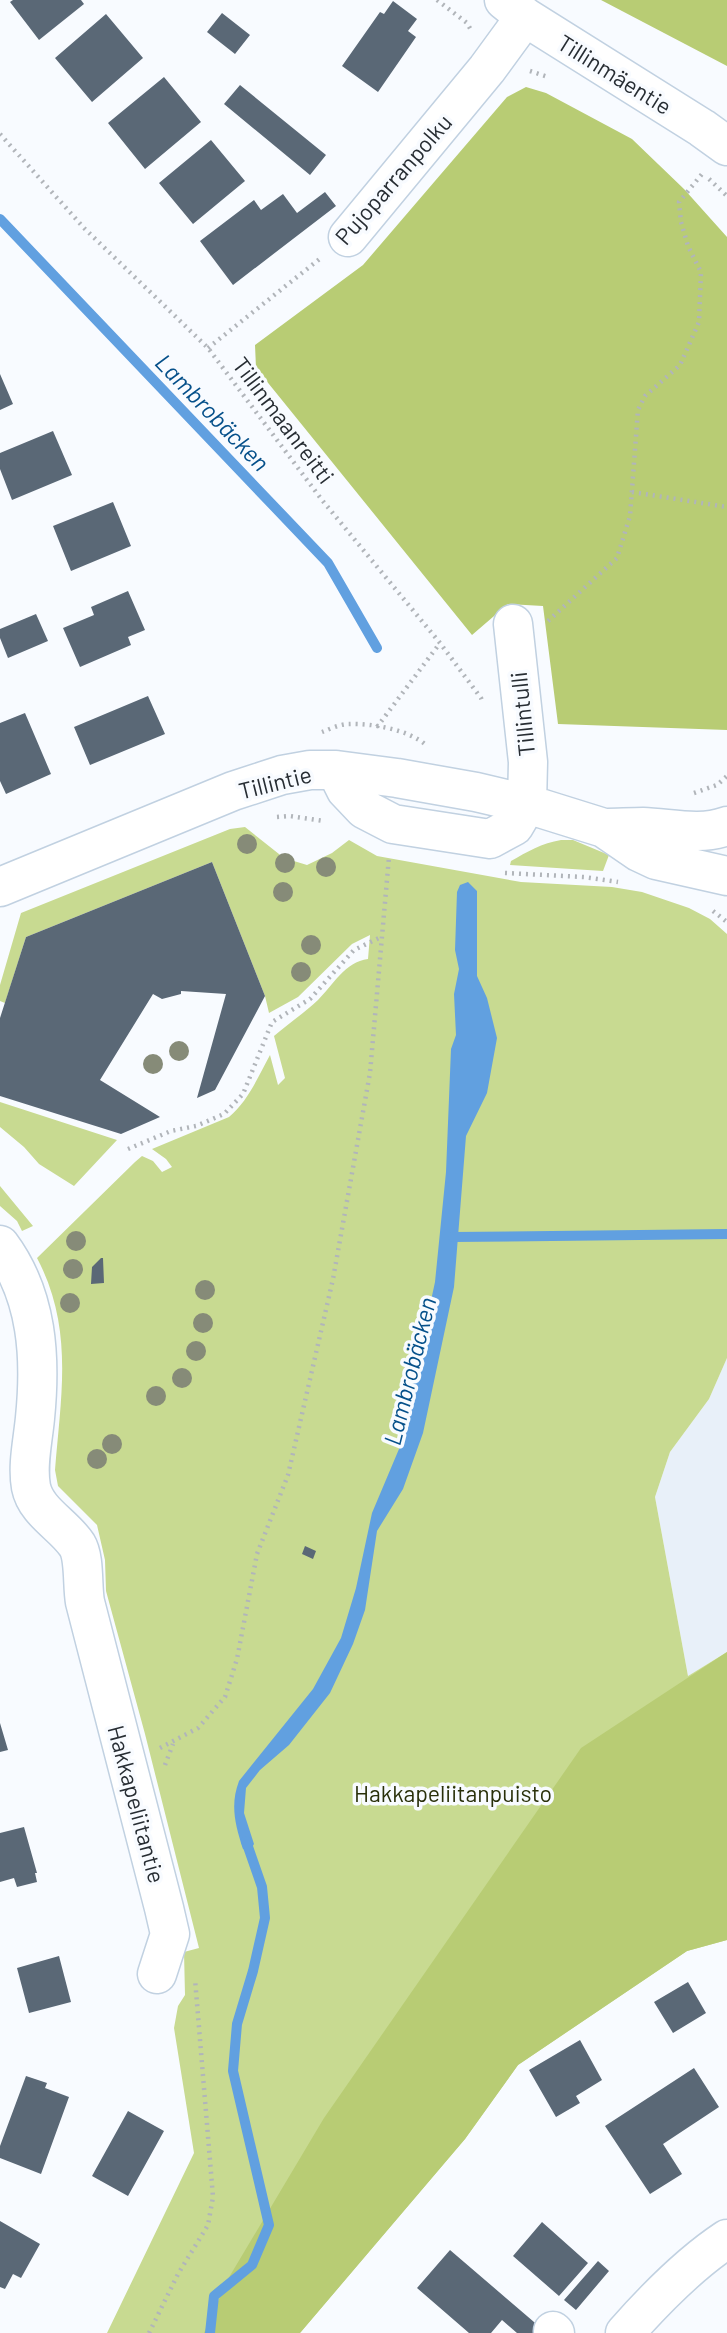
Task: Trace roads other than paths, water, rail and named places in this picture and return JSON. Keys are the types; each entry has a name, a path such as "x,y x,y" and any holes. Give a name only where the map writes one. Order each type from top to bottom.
{"street":[{"name":"Pujoparranpolku","path":"348,237 496,58 514,9"},
{"name":"Tillinmäentie","path":"514,9 702,128 714,160"},
{"name":"Tillintulli","path":"514,636 527,762 527,804"},
{"name":"Tillintie","path":"0,887 233,792 282,775 310,770 336,770 440,786 527,804 604,828 656,860 727,876"},
{"name":"Tillintie","path":"604,828 645,827 679,831 719,829 727,826"},
{"name":"Hakkapeliitantie","path":"0,1245 13,1264 27,1295 38,1347 38,1393 30,1473 32,1490 39,1504 78,1546 82,1560 85,1602 170,1934 157,1974"},
{"path":"625,2333 669,2287 727,2239"}],"water":[{"path":"468,882 477,891 477,976 487,998 497,1038 487,1093 466,1136 454,1287 423,1433 403,1489 377,1531 365,1610 353,1644 330,1693 289,1745 260,1770 246,1788 244,1813 254,1844 250,1851 243,1849 236,1823 234,1806 239,1781 313,1689 341,1638 356,1588 372,1513 399,1449 435,1282 446,1172 451,1049 456,1035 454,994 459,969 455,950 457,892 460,885"}],"waterway":[{"name":"Lambrobäcken","path":"0,219 328,563 377,648"},
{"path":"453,1237 727,1234"},
{"name":"Lambrobäcken","path":"210,2333 214,2296 252,2265 269,2225 233,2071 237,2024 265,1918 262,1887 246,1841"}],"park label":[{"name":"Hakkapeliitanpuisto","path":"453,1793"}]}
